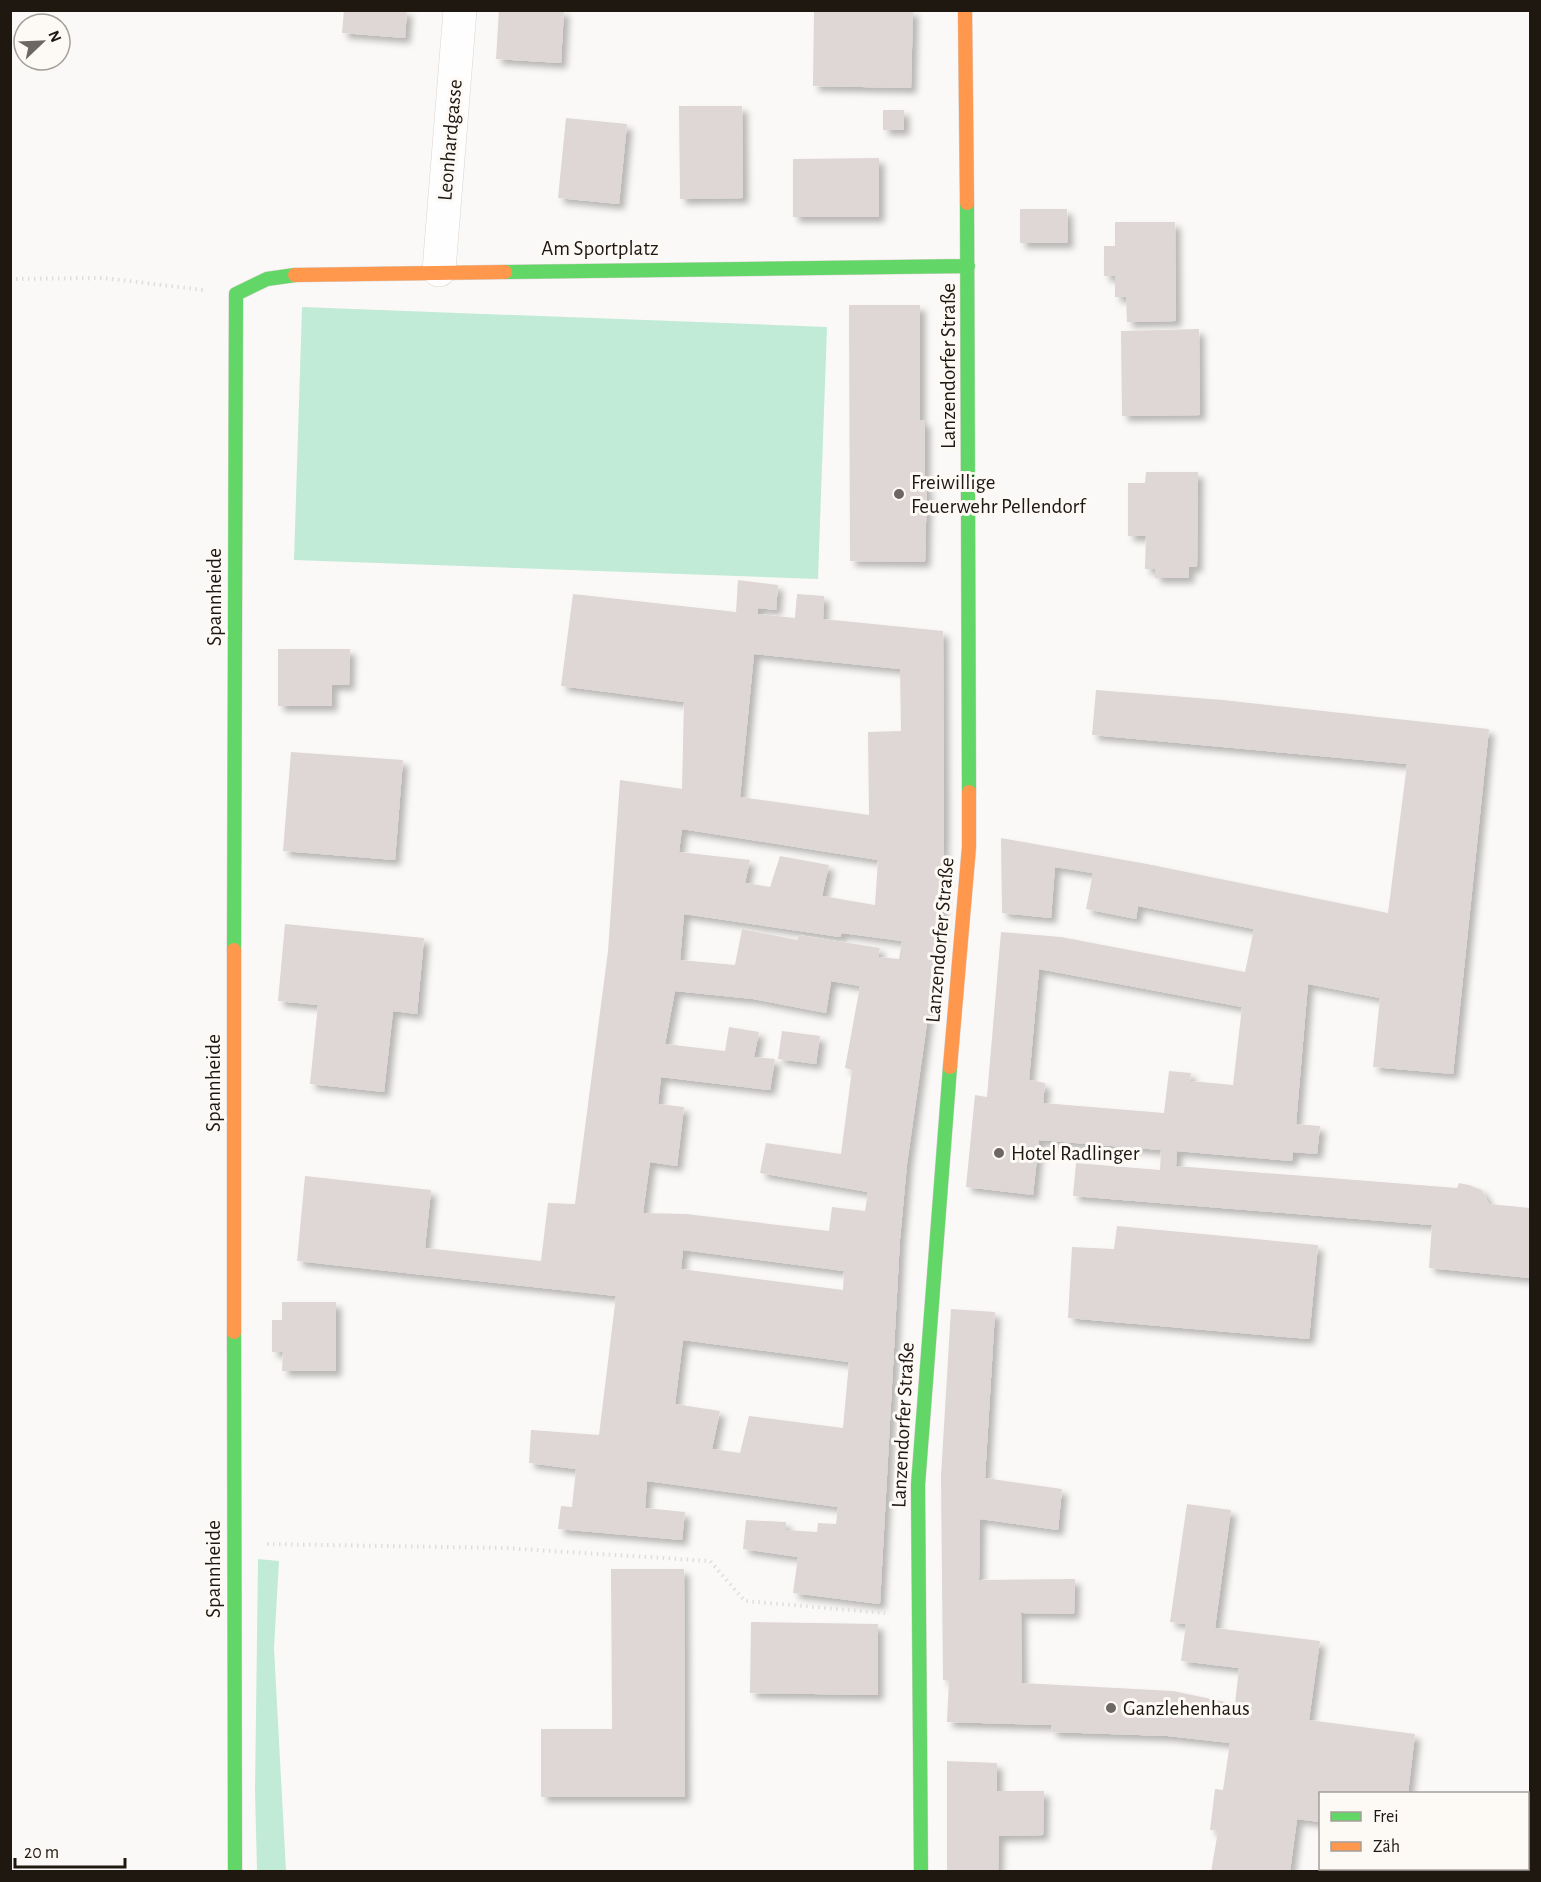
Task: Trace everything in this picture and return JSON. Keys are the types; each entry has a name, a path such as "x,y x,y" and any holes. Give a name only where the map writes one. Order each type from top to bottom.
{"street":[{"name":"Leonhardgasse","path":"440,270 460,10"},
{"name":"Lanzendorfer Straße","path":"921,1872 918,1485 940,1180 969,847 968,267 964,10"},
{"name":"Am Sportplatz","path":"236,294 267,279 303,274 440,270 968,267"},
{"name":"Spannheide","path":"236,294 233,1543 236,1872"}],"path":[{"path":"10,279 104,278 236,294"},
{"path":"233,1543 505,1548 710,1561 745,1601 919,1614"}],"green space":[{"path":"302,307 827,327 818,579 294,560"},
{"path":"258,1559 279,1561 274,1648 286,1871 257,1871 255,1791"}],"building":[{"path":"344,10 407,10 405,38 342,33"},
{"path":"499,10 564,10 561,63 496,59"},
{"path":"814,10 913,10 911,88 813,86"},
{"path":"679,106 742,106 743,198 680,199"},
{"path":"883,110 904,110 904,130 883,130"},
{"path":"566,118 627,124 619,204 558,198"},
{"path":"879,158 879,217 793,217 793,159"},
{"path":"1020,209 1067,209 1068,243 1020,243"},
{"path":"1115,222 1175,222 1176,321 1127,322 1126,297 1115,297 1115,276 1104,276 1104,246 1115,246"},
{"path":"849,305 920,305 920,420 925,421 925,486 927,486 925,562 850,561"},
{"path":"1199,329 1200,415 1122,416 1121,331"},
{"path":"1146,472 1198,472 1197,567 1189,567 1189,578 1155,578 1155,569 1145,569 1146,536 1128,536 1128,483 1145,483"},
{"path":"738,580 778,585 776,610 758,608 758,614 795,618 797,594 824,596 823,619 943,631 942,918 907,1164 900,1239 880,1604 793,1593 798,1557 743,1549 746,1520 786,1522 786,1530 817,1532 818,1523 836,1524 838,1507 647,1481 645,1508 685,1512 682,1540 558,1529 561,1506 572,1507 576,1469 529,1463 531,1430 599,1435 616,1296 297,1261 305,1176 431,1190 425,1248 541,1261 548,1203 575,1204 608,951 620,780 682,789 684,702 561,686 573,594 736,612","holes":["754,654 900,669 901,731 868,732 869,815 740,797","682,829 878,860 875,905 822,896 829,865 780,856 770,887 745,883 750,860 679,852","684,914 840,937 842,933 902,941 899,959 878,957 880,948 799,935 797,940 742,929 735,965 680,960","831,981 860,986 845,1068 852,1070 841,1154 766,1143 760,1173 868,1192 865,1211 832,1207 829,1231 686,1214 643,1213 650,1162 677,1166 684,1107 658,1104 661,1077 770,1090 775,1059 754,1057 759,1032 729,1027 725,1051 665,1044 675,991 753,999 826,1013","683,1250 844,1271 843,1290 681,1269","683,1340 849,1362 843,1428 749,1416 740,1453 712,1449 720,1411 675,1404"]},
{"path":"278,649 350,649 349,685 332,685 332,706 278,706"},
{"path":"1096,690 1223,700 1489,729 1453,1074 1373,1067 1380,998 1308,984 1296,1124 1320,1126 1317,1154 1293,1152 1292,1161 1177,1151 1176,1166 1457,1188 1459,1183 1469,1185 1482,1190 1489,1204 1530,1208 1530,1278 1429,1268 1432,1225 1073,1196 1076,1163 1160,1170 1161,1150 1039,1140 1033,1195 966,1187 975,1095 987,1097 1001,932 1061,937 1245,972 1254,929 1138,906 1136,919 1086,909 1093,873 1055,867 1051,918 1002,913 1001,838 1147,864 1388,913 1407,764 1092,735","holes":["1039,969 1242,1007 1233,1085 1190,1081 1191,1073 1169,1071 1164,1113 1043,1103 1045,1083 1029,1080"]},
{"path":"291,752 403,760 395,860 283,851"},
{"path":"285,924 424,938 417,1014 393,1011 384,1092 310,1084 318,1005 278,1001"},
{"path":"782,1031 820,1036 816,1064 778,1059"},
{"path":"1117,1226 1318,1245 1309,1339 1068,1318 1072,1247 1114,1249"},
{"path":"282,1302 336,1302 336,1371 282,1371 283,1352 272,1352 272,1320 282,1320"},
{"path":"951,1309 995,1312 985,1478 1062,1489 1058,1530 980,1519 979,1580 1075,1579 1074,1614 1021,1613 1022,1683 1173,1691 1235,1704 1239,1668 1181,1661 1186,1624 1170,1622 1187,1504 1231,1510 1215,1628 1320,1641 1309,1720 1415,1734 1408,1792 1319,1792 1319,1822 1297,1819 1290,1872 1211,1872 1218,1831 1210,1830 1215,1789 1223,1790 1230,1743 1168,1736 1052,1732 1051,1725 947,1722 949,1681 943,1680 941,1476"},
{"path":"611,1569 684,1569 685,1797 541,1797 541,1729 612,1729"},
{"path":"751,1622 878,1624 878,1695 750,1693"},
{"path":"947,1761 997,1763 997,1791 1044,1791 1043,1835 999,1836 998,1872 947,1872"}],"traffic: fast":[{"path":"967,203 969,792"},
{"path":"505,272 968,266"},
{"path":"234,950 236,294 267,279 295,275"},
{"path":"921,1872 918,1485 950,1067"},
{"path":"234,1332 235,1872"}],"traffic: slow":[{"path":"965,10 967,203"},
{"path":"295,275 505,272"},
{"path":"950,1067 969,847 969,792"},
{"path":"234,950 234,1332"}],"place":[{"name":"Freiwillige Feuerwehr Pellendorf","path":"899,494"},
{"name":"Hotel Radlinger","path":"999,1153"},
{"name":"Ganzlehenhaus","path":"1111,1708"}]}
